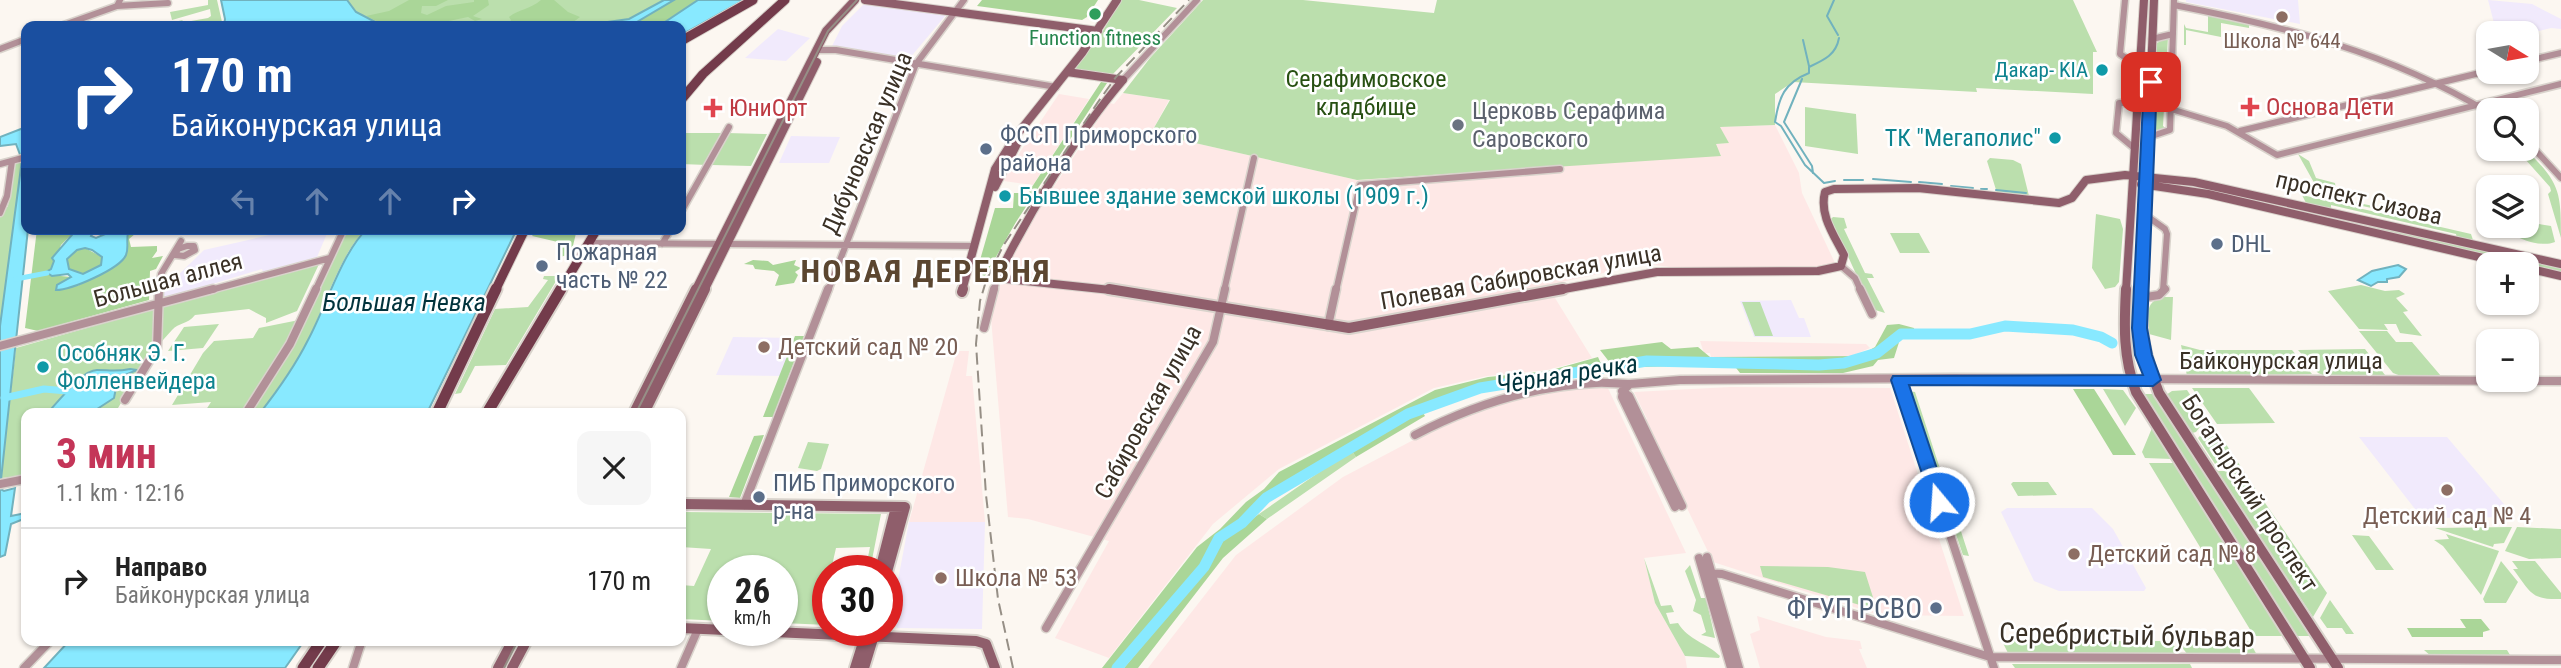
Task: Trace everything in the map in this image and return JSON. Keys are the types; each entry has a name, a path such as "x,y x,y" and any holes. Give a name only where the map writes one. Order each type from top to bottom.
{"main road":[{"path":"686,38 752,0"},
{"path":"686,94 703,74 785,0"},
{"path":"439,408 522,235"},
{"path":"490,408 594,235"},
{"path":"303,668 318,646"},
{"path":"318,668 333,646"}],"street":[{"path":"74,21 119,3 167,6 175,0"},
{"path":"637,408 723,244 831,24 855,0"},
{"path":"820,50 839,22 863,0 1098,31"},
{"name":"Дибуновская улица","path":"744,505 916,64 964,0"},
{"path":"961,292 989,195 1015,148 1117,0"},
{"path":"984,328 997,278 1020,231 1105,101 1197,0"},
{"path":"2125,0 2120,54 2139,67"},
{"name":"Богатырский проспект","path":"2144,0 2123,338 2130,380 2307,664"},
{"name":"Богатырский проспект","path":"2154,0 2147,181 2139,298 2141,341 2153,380 2335,664"},
{"path":"2149,137 2169,132 2174,2 2328,38 2388,60 2476,104"},
{"path":"2152,39 2173,34"},
{"path":"0,49 21,41"},
{"path":"820,50 1056,87"},
{"path":"2539,58 2561,53"},
{"path":"1067,72 1123,80"},
{"path":"2239,131 2476,74"},
{"path":"2506,98 2561,84"},
{"path":"2134,148 2116,133 2119,103 2137,103"},
{"path":"2171,108 2239,131 2277,155 2476,105"},
{"path":"686,203 729,127"},
{"path":"2539,154 2561,177"},
{"path":"0,164 21,158"},
{"name":"Сабировская улица","path":"1046,628 1213,342 1254,158"},
{"path":"0,213 7,196 12,161"},
{"path":"1328,326 1360,185 1560,169"},
{"path":"1872,314 1855,278 1841,266 1844,255 1822,206 1823,196 1829,190 1855,187 1918,188 2059,203 2098,183 2147,181"},
{"name":"проспект Сизова","path":"2147,181 2217,187 2561,264"},
{"name":"проспект Сизова","path":"2147,181 2476,256"},
{"path":"2139,298 2159,295 2165,289 2167,234 2165,229 2144,214"},
{"path":"249,408 290,344 341,235"},
{"path":"662,244 667,235"},
{"path":"125,400 158,348 161,274 181,241"},
{"path":"589,243 974,246"},
{"path":"646,408 723,244"},
{"name":"Большая аллея","path":"0,346 331,257"},
{"name":"Полевая Сабировская улица","path":"997,278 1089,286 1328,326 1356,328 1657,272 1818,271 1841,266"},
{"path":"2539,271 2561,276"},
{"name":"Байконурская улица","path":"1415,435 1460,412 1507,397 1607,382 1624,387 1680,380 2561,381"},
{"path":"1899,380 1994,668"},
{"path":"1624,387 1622,397 1678,506"},
{"path":"0,484 21,480"},
{"path":"686,504 901,507"},
{"path":"885,555 901,507"},
{"path":"891,555 901,507"},
{"path":"1703,557 1739,668"},
{"path":"1708,573 1731,668"},
{"name":"Серебристый бульвар","path":"1708,573 1990,657 2307,664 2561,660"},
{"path":"686,628 812,632"},
{"path":"681,668 698,629"},
{"path":"903,635 986,644 995,668"},
{"path":"24,668 45,646"},
{"path":"353,668 360,646"},
{"path":"498,668 510,646"},
{"path":"513,668 524,646"},
{"path":"855,668 864,646"},
{"path":"864,668 868,646"}],"shaded area":[{"name":"Школа № 644","path":"2298,0 2300,24 2186,2"},
{"path":"2488,0 2532,4 2561,19 2561,29 2539,31 2539,21 2493,21"},
{"path":"864,4 946,15 909,59 832,46 842,26"},
{"path":"778,29 810,38 786,61 745,58"},
{"path":"1123,93 1169,100 1151,133 1357,180 1721,155 1715,144 1729,143 1719,127 1775,125 1799,173 1802,193 1835,263 1817,268 1671,267 1646,264 1547,285 1592,358 1547,370 1487,376 1434,388 1279,469 1213,524 1109,658 1055,638 1109,541 1028,519 1008,517 991,318 998,285 1026,229 1109,103 1114,104"},
{"path":"1059,94 1089,99 1033,185 1004,181 1012,164"},
{"path":"791,136 840,137 829,163 779,163"},
{"path":"270,235 326,235 317,257 263,272 262,269 163,299 164,290 169,289 169,284 204,250"},
{"path":"1791,300 1799,318 1804,318 1811,337 1754,337 1740,301"},
{"name":"Детский сад № 20","path":"733,337 804,338 789,376 716,375"},
{"path":"1700,341 1866,344 1870,348 1851,356 1711,357 1710,353 1704,353"},
{"path":"957,351 969,351 966,376 972,376 985,522 909,522"},
{"path":"1606,384 1686,553 1644,558 1655,603 1685,656 1687,668 1148,668 1236,555 1343,477 1459,416 1521,396"},
{"path":"1730,387 1890,388 1964,616 1879,615 1713,562 1644,419 1647,419 1634,392"},
{"name":"Детский сад № 4","path":"2359,437 2447,437 2515,517 2422,518"},
{"name":"Детский сад № 8","path":"2007,508 2092,508 2113,529 2146,588 2144,591 2059,591 2034,581 2001,512"},
{"name":"Школа № 53","path":"909,522 985,522 982,629 903,628 903,555"},
{"path":"1757,616 1826,637 1860,641 1862,649 1859,649 1867,668 1760,668 1750,634 1760,630"}],"green space":[{"path":"208,0 217,0 222,21 191,21 208,18 211,16 210,9 172,20 170,12 208,5"},
{"path":"347,0 698,0 666,21 373,21 356,12"},
{"path":"409,0 448,0 436,6 422,6 421,13 427,15 446,6 474,0 488,0 489,5 473,16 482,19 475,21 468,17 449,21 377,21 366,16 389,11"},
{"path":"541,0 554,0 568,12 580,17 575,21 510,21 509,17"},
{"path":"674,0 697,0 666,21 638,21"},
{"path":"982,0 1098,0 1082,20 977,6"},
{"path":"1121,0 1139,0 1177,8 1112,75 1074,70 1101,34"},
{"name":"Серафимовское кладбище","path":"1203,0 1303,0 1434,13 1437,0 2073,0 2097,52 2093,52 2093,94 1976,88 1977,92 1793,82 1775,94 1775,125 1720,127 1729,143 1716,144 1721,156 1357,180 1151,133 1170,100 1123,93 1150,58"},
{"path":"2208,16 2249,23 2249,28 2221,23 2221,37 2186,30 2184,45 2184,24 2186,28 2208,32"},
{"path":"2168,37 2163,126 2167,129 2155,132 2157,43"},
{"path":"1101,82 1107,83 1016,222 985,276 976,274 995,208 1013,208 1014,193 1028,193"},
{"path":"1805,107 1856,114 1858,154 1805,146"},
{"path":"686,133 723,133 707,165 686,164"},
{"path":"727,133 767,134 751,166 712,165"},
{"path":"2298,154 2309,161 2316,178 2335,183 2337,199 2400,211 2403,215 2322,197"},
{"path":"1990,158 2013,160 2021,164 2029,196 1997,193 1987,161"},
{"path":"21,160 0,326 0,216 8,206 14,163"},
{"path":"2527,161 2536,161 2552,180 2559,198 2561,238 2548,194 2550,187"},
{"path":"2167,181 2216,190 2498,252 2476,254 2167,184"},
{"path":"2302,195 2471,234 2473,240 2457,239 2456,234 2331,205 2331,210 2306,203"},
{"path":"2096,214 2120,219 2123,229 2119,282 2115,287 2105,289 2092,268"},
{"path":"1844,218 1847,228 1844,229 1865,273 1872,274 1874,278 1867,278 1885,313 1872,309 1831,219"},
{"path":"2539,224 2551,226 2555,242 2533,243 2520,238 2539,238"},
{"path":"1890,233 1919,233 1930,253 1900,253"},
{"path":"36,235 71,235 61,245 51,275 71,277 57,285 77,286 107,271 126,256 128,235 134,235 129,239 131,247 157,246 152,258 163,256 156,269 150,271 149,300 38,331 25,328"},
{"path":"345,235 361,235 341,266 308,340 291,368 263,408 253,408 294,344"},
{"path":"576,235 571,254 560,257 557,255 562,243 532,236"},
{"path":"85,248 102,257 101,265 83,274 69,269 67,259 77,250"},
{"path":"753,260 768,261 773,265 796,260 794,265 801,268 795,272 798,275 794,283 775,286 779,275 774,271 755,269 753,265 744,264"},
{"path":"320,262 297,311 266,323 266,318 249,309 195,315 175,327 149,359 118,408 21,408 21,476 1,478 16,348"},
{"path":"2539,262 2561,267 2561,273 2539,268"},
{"path":"544,276 559,276 506,365 475,366 461,393 455,394 495,309 528,307 548,280 543,279"},
{"path":"2361,285 2385,291 2399,290 2405,294 2396,298 2408,311 2403,312 2422,336 2400,333 2396,324 2384,324 2388,330 2359,329 2328,291"},
{"path":"2163,297 2173,297 2171,340 2149,334 2150,306 2152,302"},
{"path":"1742,302 1760,302 1773,336 1755,336"},
{"path":"299,320 265,381 246,408 207,408 211,402 172,405 203,353 214,341 253,338 259,328"},
{"path":"219,324 203,348 168,351 184,327"},
{"path":"1899,324 1914,328 1915,335 1901,336 1894,358 1878,360 1873,366 1843,373 1740,373 1733,364 1614,368 1600,350 1662,342 1671,349 1698,347 1710,357 1859,356 1875,347 1887,325"},
{"path":"2359,331 2387,331 2396,342 2412,342 2441,376 2401,376 2393,373"},
{"path":"795,336 804,336 773,417 763,417"},
{"path":"2181,345 2200,350 2292,350 2312,374 2187,376"},
{"path":"2365,349 2385,375 2323,375 2318,373 2298,350"},
{"path":"1598,357 1602,366 1480,386 1409,412 1351,443 1265,496 1241,522 1217,537 1201,566 1115,668 1102,668 1197,547 1264,489 1279,472 1435,390 1488,377 1548,371"},
{"path":"2192,388 2249,388 2275,423 2217,424"},
{"path":"2073,389 2094,389 2136,455 2113,455"},
{"path":"2103,389 2123,390 2136,408 2125,426"},
{"path":"2187,390 2206,419 2196,432 2192,433 2166,395 2172,391"},
{"path":"1908,391 1915,392 1944,481 1938,481"},
{"path":"2143,394 2156,394 2312,636 2296,636"},
{"path":"1422,411 1425,416 1356,457 1351,450"},
{"path":"2212,423 2241,467 2217,467 2198,438"},
{"path":"2152,428 2172,459 2145,458 2142,452"},
{"path":"764,435 740,498 729,497 754,436"},
{"path":"808,442 829,444 821,469 817,471 798,468"},
{"path":"1351,450 1356,457 1267,519 1259,514"},
{"path":"2149,463 2175,463 2283,636 2254,636"},
{"path":"2216,471 2243,471 2327,593 2313,617"},
{"path":"2048,482 2057,495 2018,496 2011,484"},
{"path":"1939,485 1946,485 1969,556 1963,555"},
{"path":"686,512 881,514 873,555 868,555 870,547 836,548 834,555 812,555 812,624 798,624 798,555 708,555 711,549 686,547"},
{"path":"1259,514 1267,519 1223,558 1138,668 1124,668 1209,566 1223,541"},
{"path":"2512,527 2504,543 2494,544 2493,547 2435,528"},
{"path":"2517,527 2561,529 2561,558 2529,559 2505,551"},
{"path":"2446,534 2499,551 2481,595 2443,546 2434,540 2449,539"},
{"path":"2352,535 2369,536 2394,570 2376,570"},
{"path":"707,558 707,620 686,619 686,585 694,586"},
{"path":"1644,558 1661,606 1671,605 1674,612 1666,613 1670,624 1678,623 1687,633 1720,656 1719,658 1685,656 1655,603"},
{"path":"2501,561 2518,582 2506,603 2485,603 2483,599"},
{"path":"2512,561 2535,561 2561,593 2561,599 2543,598 2532,593 2513,569 2518,569"},
{"path":"1690,565 1701,598 1706,598 1715,638 1701,635 1706,632 1701,615 1693,611 1696,600 1685,571"},
{"path":"1760,566 1828,567 1865,572 1877,610 1763,577"},
{"path":"2330,600 2354,634 2346,634 2342,628 2327,628 2320,618"},
{"path":"2460,619 2481,619 2490,630 2483,632 2483,637 2412,637 2407,628 2466,628"},
{"path":"2002,641 2171,641 2180,655 2008,653"},
{"path":"2177,641 2249,641 2257,655 2188,655"},
{"path":"2424,650 2507,650 2510,655 2432,657"},
{"path":"2012,664 2190,664 2192,668 2015,668"}],"water":[{"path":"221,0 347,0 356,12 373,21 225,21"},
{"path":"664,0 674,0 638,21 615,21 629,19"},
{"path":"698,0 744,0 686,32 686,21 666,21"},
{"path":"21,129 21,157 16,144 0,146 0,137"},
{"path":"21,168 21,235 27,235 0,489 0,326"},
{"path":"72,235 92,235 96,238 103,235 128,235 127,252 122,261 94,278 72,286 56,290 57,285 71,277 68,274 52,276 46,272 51,269 54,261 52,258","holes":["85,248 102,257 101,265 83,274 69,269 67,259 77,250"]},
{"name":"Большая Невка","path":"362,235 514,235 429,408 264,408 298,359 342,266"},
{"path":"2398,265 2406,269 2399,277 2387,279 2387,282 2378,282 2371,286 2358,280 2372,271"},
{"path":"137,370 118,378 114,398 99,408 52,408 78,380 91,371"},
{"path":"15,488 11,516 21,514 21,520 11,524 5,555 0,557 0,489 4,491"},
{"path":"64,646 300,646 285,668 44,668"}],"waterway":[{"path":"1834,0 1827,16 1838,35"},
{"path":"1813,173 1805,165 1781,126 1775,122 1778,105 1788,86 1809,73 1809,67 1832,53 1839,38"},
{"path":"1803,40 1809,66"},
{"path":"1802,79 1784,122 1812,166 1813,173"},
{"path":"1813,173 1824,183 1835,181"},
{"path":"1873,179 1911,182"},
{"path":"1844,180 1863,180"},
{"path":"1919,182 1942,184"},
{"path":"1951,186 1973,188"},
{"path":"1981,189 1987,189"},
{"path":"1996,190 2026,193"},
{"path":"16,279 47,273"},
{"name":"Чёрная речка","path":"1117,668 1204,567 1219,538 1242,523 1266,498 1408,414 1480,388 1647,361 1819,365 1844,363 1877,353 1901,334 1970,334 2005,326 2073,330 2101,337 2112,343"},
{"path":"4,398 44,389 67,391"}],"tram line":[{"path":"639,408 828,31 857,0"},
{"path":"504,668 515,646"}],"railway":[{"path":"1013,668 998,599 986,495 976,344 980,301 986,281 1003,246 1098,102 1116,77 1189,0"}],"place":[{"name":"Function fitness","path":"1095,14"},
{"name":"Школа № 644","path":"2282,17"},
{"name":"Дакар- KIA","path":"2102,70"},
{"name":"Основа Дети","path":"2250,107"},
{"name":"ЮниОрт","path":"713,108"},
{"name":"Церковь Серафима Саровского","path":"1458,125"},
{"name":"ТК \"Мегаполис\"","path":"2055,138"},
{"name":"ФССП Приморского района","path":"986,149"},
{"name":"Бывшее здание земской школы (1909 г.)","path":"1005,196"},
{"name":"DHL","path":"2217,244"},
{"name":"Пожарная часть № 22","path":"542,266"},
{"name":"Детский сад № 20","path":"764,347"},
{"name":"Особняк Э. Г. Фолленвейдера","path":"43,367"},
{"name":"Детский сад № 4","path":"2447,490"},
{"name":"ПИБ Приморского р-на","path":"759,497"},
{"name":"Детский сад № 8","path":"2074,554"},
{"name":"Школа № 53","path":"941,578"},
{"name":"ФГУП РСВО","path":"1936,608"}],"district":[{"name":"НОВАЯ ДЕРЕВНЯ","path":"926,271"}],"route":[{"path":"1939,502 1899,380 2153,380 2141,341 2139,298 2151,82"}]}
